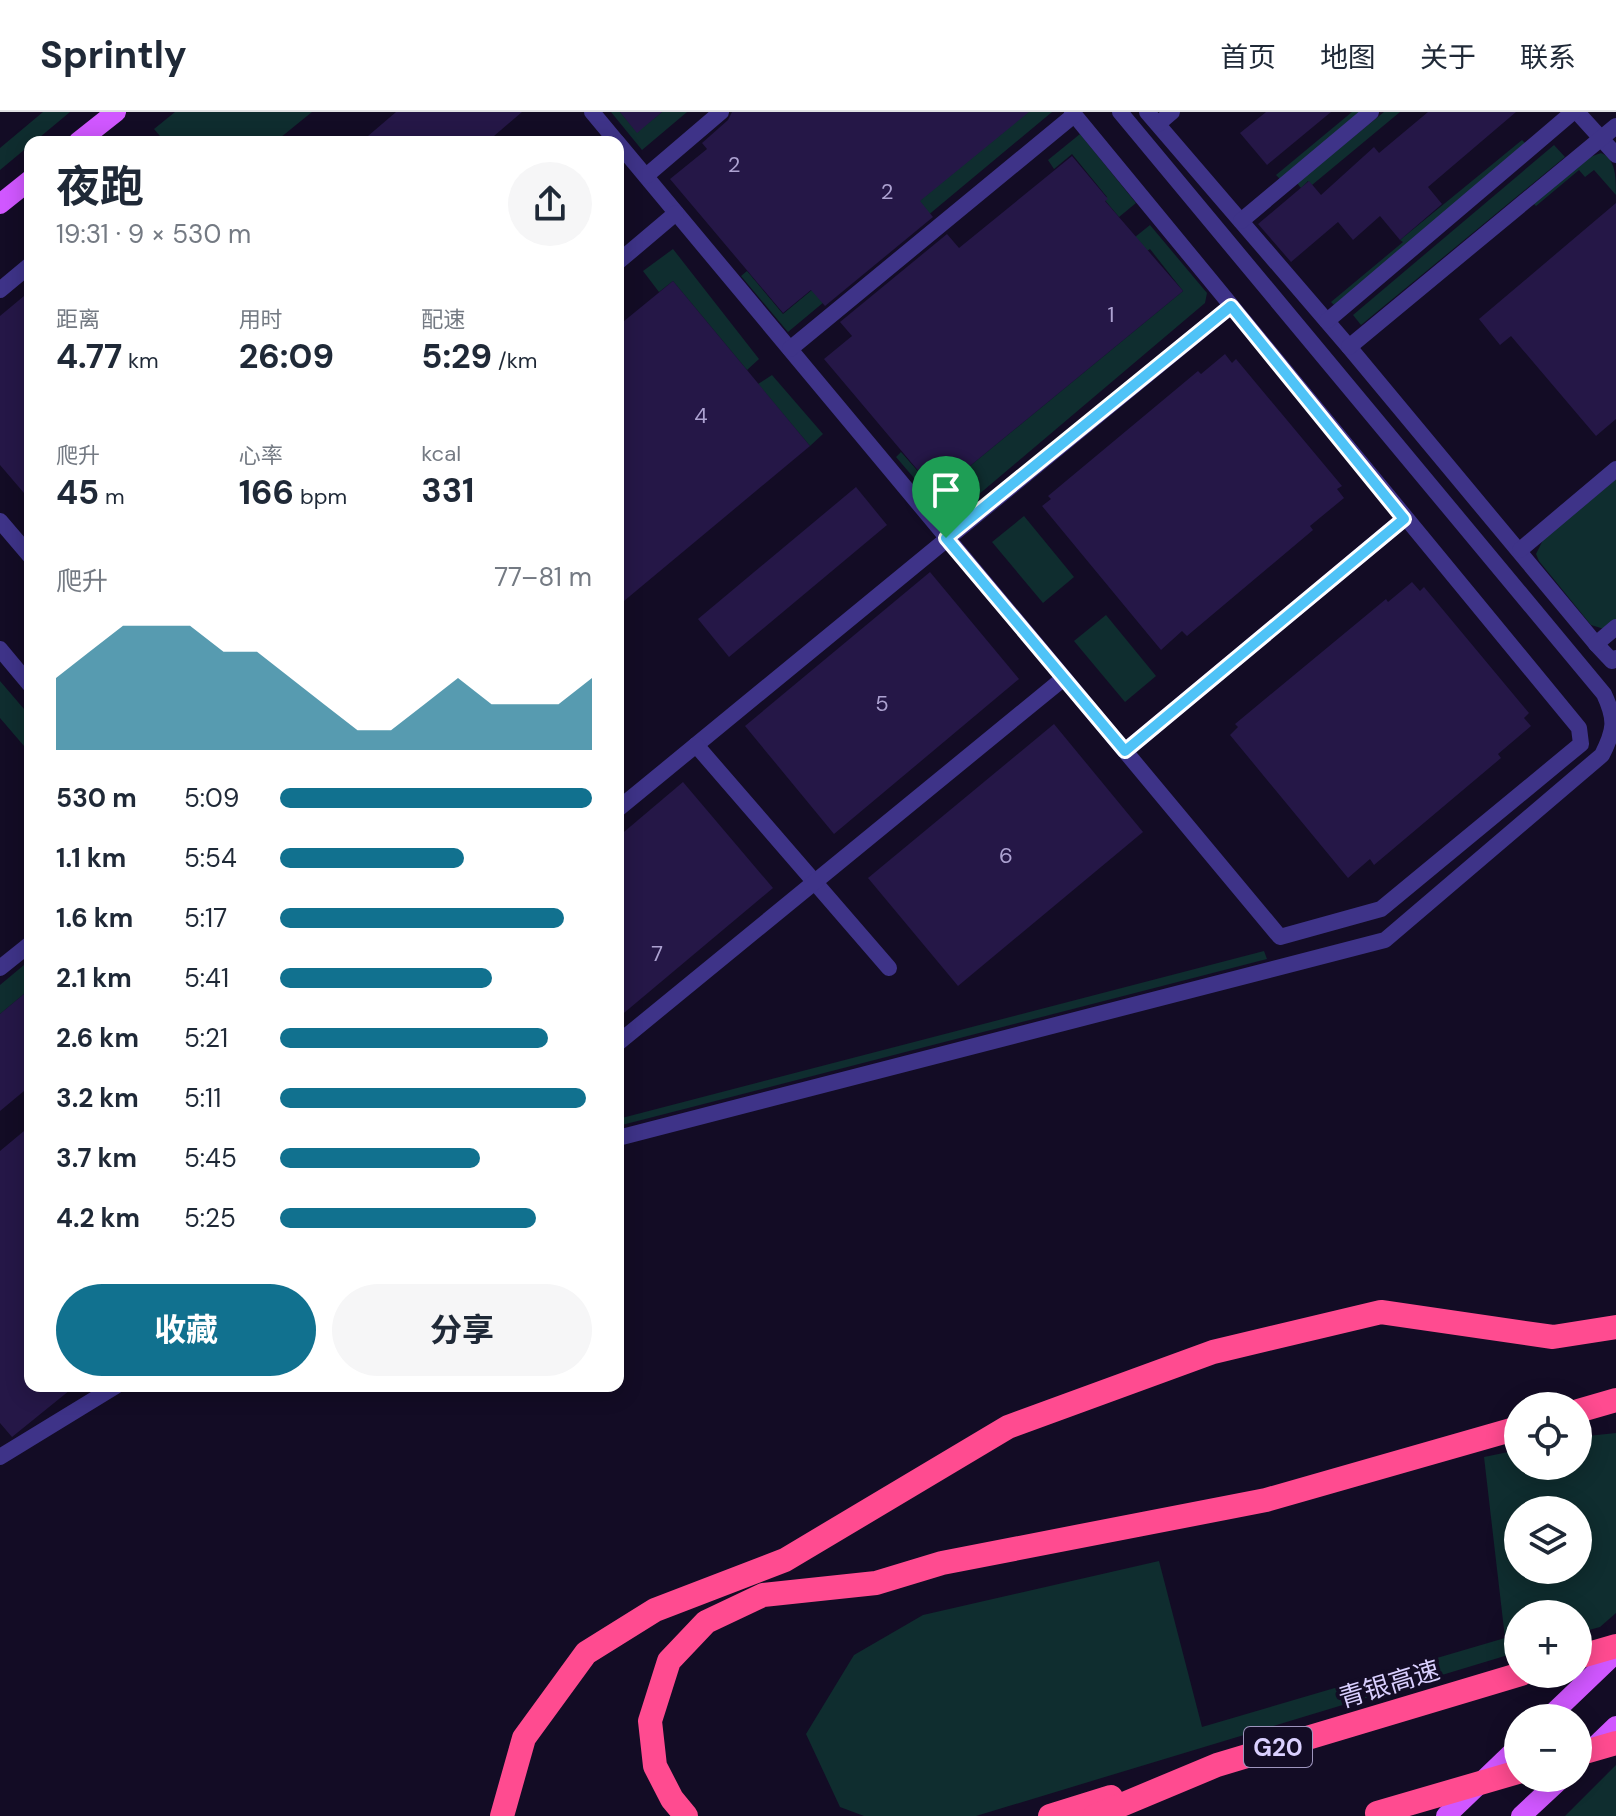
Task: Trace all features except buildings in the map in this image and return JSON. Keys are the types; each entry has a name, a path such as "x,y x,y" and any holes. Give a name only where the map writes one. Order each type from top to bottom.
{"highway":[{"path":"502,1816 524,1738 586,1653 655,1610 785,1560 1008,1427 1213,1352 1381,1312 1553,1337 1616,1327"},
{"path":"1592,1407 1616,1400"},
{"path":"686,1816 672,1799 655,1766 650,1721 669,1661 706,1622 748,1601 763,1595 876,1583 942,1563 1266,1500 1504,1432"},
{"path":"1592,1653 1616,1646"},
{"name":"青银高速","path":"1095,1816 1217,1765 1504,1679"},
{"path":"1592,1750 1616,1743"},
{"path":"1050,1816 1217,1765"},
{"path":"1373,1815 1504,1776"}],"main road":[{"path":"86,136 116,112"},
{"path":"0,204 24,185"},
{"path":"1563,1704 1616,1653"},
{"path":"1592,1749 1616,1726"},
{"path":"1446,1816 1504,1760"},
{"path":"1521,1816 1547,1792"}],"street":[{"path":"592,112 613,136"},
{"path":"646,176 721,112"},
{"path":"624,1136 1385,940 1602,755 1610,738 1614,714 1604,694 1120,112"},
{"path":"1172,112 1152,118 1349,347 1596,644 1614,660"},
{"path":"1241,221 1371,112"},
{"path":"1327,321 1575,112 1616,155"},
{"path":"624,149 946,538 1280,937 1381,909 1581,744 1579,728 1073,114 790,349"},
{"path":"1349,347 1499,230 1616,126"},
{"path":"624,257 676,213"},
{"path":"0,290 24,270"},
{"path":"624,800 696,745 1231,306"},
{"path":"1520,550 1616,469"},
{"path":"1125,751 1404,519"},
{"path":"0,521 24,549"},
{"path":"1596,644 1616,627"},
{"path":"0,649 24,678"},
{"path":"624,1038 1064,678"},
{"path":"696,745 889,968"},
{"path":"0,968 24,949"},
{"path":"0,1457 106,1392"}],"green space":[{"path":"43,112 70,112 41,136 24,136 24,150 0,170 0,148"},
{"path":"175,112 312,112 282,136 160,136 154,129"},
{"path":"611,112 620,112 637,132 662,112 687,112 642,150"},
{"path":"1026,112 1052,112 788,332 741,276 747,271 783,314"},
{"path":"1352,112 1363,112 1281,180 1276,175"},
{"path":"1384,112 1400,112 1312,185 1308,181 1301,188 1297,183"},
{"path":"1080,134 1136,203 1119,217 1072,154 1054,169 1048,160"},
{"path":"1522,140 1528,146 1334,305 1331,302 1403,242 1400,240"},
{"path":"1554,145 1565,157 1361,325 1353,315"},
{"path":"1601,153 1612,164 1616,195 1594,170 1585,177 1579,170 1536,206 1533,203 1590,157"},
{"path":"1150,225 1207,293 1205,303 958,512 943,512 896,457 901,452 937,493 1183,291 1150,249 1147,251 1135,237"},
{"path":"673,249 759,359 747,370 673,281 659,292 643,271"},
{"path":"772,375 823,434 810,446 758,384"},
{"path":"1616,479 1616,620 1604,629 1591,625 1536,554 1543,540"},
{"path":"1024,516 1074,577 1043,603 992,542"},
{"path":"1106,615 1156,676 1125,702 1074,641"},
{"path":"0,681 24,709 24,746 0,718"},
{"path":"1264,951 1267,959 624,1124 624,1117"},
{"path":"24,965 24,994 0,1014 0,985"},
{"path":"1616,1433 1616,1613 1600,1627 1592,1629 1592,1600 1504,1600 1504,1629 1484,1457 1504,1453 1504,1480 1592,1480 1592,1436"},
{"path":"1159,1561 1202,1727 1504,1638 1504,1656 976,1816 864,1816 840,1807 806,1734 854,1655 923,1615"},
{"path":"1616,1765 1616,1816 1565,1816 1592,1792"}],"route":[{"path":"1231,306 1404,519 1125,751 946,538 1231,306"}]}
